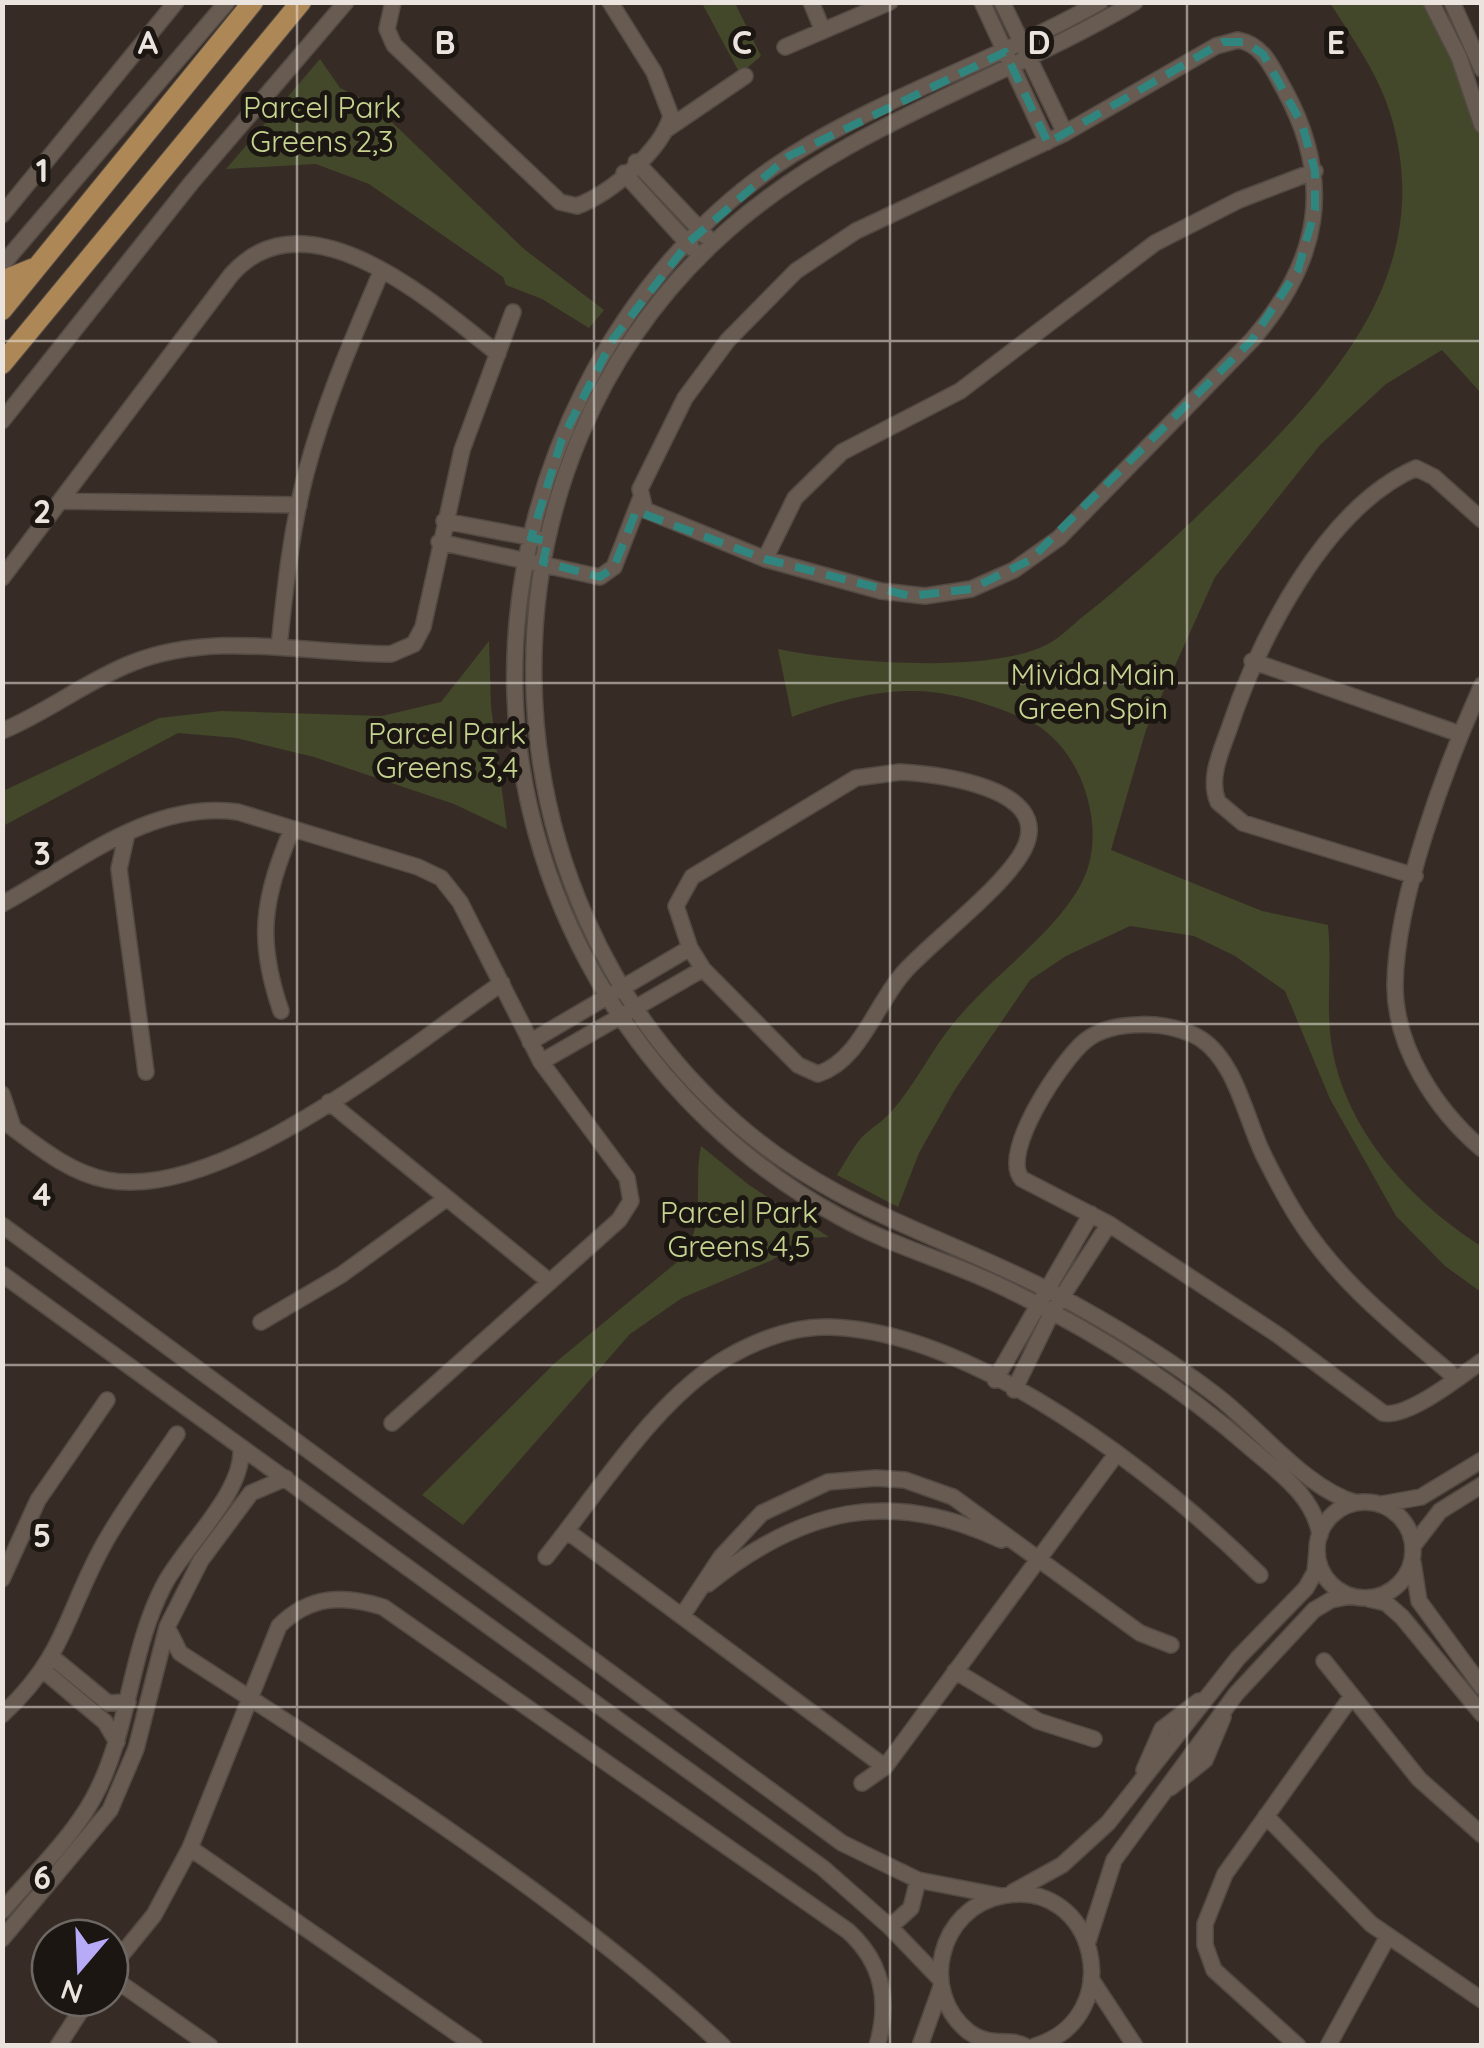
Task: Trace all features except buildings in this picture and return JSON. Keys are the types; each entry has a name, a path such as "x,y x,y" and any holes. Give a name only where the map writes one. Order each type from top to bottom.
{"main road":[{"path":"2,310 253,2"},
{"path":"2,364 301,2"},
{"path":"2,281 36,267"}],"street":[{"path":"2,216 176,2"},
{"path":"2,265 226,2"},
{"path":"2,421 192,182 346,2"},
{"path":"393,2 387,29 394,45 560,202 577,206 630,168 667,129 745,76"},
{"path":"610,2 668,102 667,129"},
{"path":"811,2 823,30"},
{"path":"785,47 890,2"},
{"path":"982,2 1047,142"},
{"path":"1002,2 1066,133"},
{"path":"1026,51 1100,2"},
{"path":"1135,2 814,141 756,179 688,243 636,305 594,370 562,439 534,561 534,712 546,801 575,894 615,992 648,1056 703,1117 792,1189 883,1238 1044,1309 1202,1407 1308,1501 1329,1582 1358,1597 1386,1604 1402,1617 1482,1714"},
{"path":"1431,2 1459,57 1482,126"},
{"path":"1452,2 1482,69"},
{"path":"439,542 591,577 608,574 640,500 651,461 684,398 728,340 778,288 826,250 876,220 1066,133 1216,46 1238,40 1252,44 1267,60 1302,124 1315,171 1311,230 1280,306 1072,526 1030,560 986,584 925,596 881,591 765,559 652,517 640,500"},
{"path":"540,539 597,403 626,351 713,243 765,198 818,161 1008,59"},
{"path":"630,168 713,243"},
{"path":"630,168 701,256"},
{"path":"765,559 794,498 842,452 970,384 1156,243 1238,200 1315,171"},
{"path":"2,578 231,275 252,254 280,244 307,243 340,250 381,272 498,354"},
{"path":"279,647 298,504 330,398 381,272"},
{"path":"2,731 134,662 205,646 391,654 408,649 423,627 462,450 513,312"},
{"path":"1414,876 1242,823 1218,802 1214,778 1252,661 1294,586 1360,507 1394,478 1416,468 1434,478 1482,520"},
{"path":"61,501 298,504"},
{"path":"444,521 540,539"},
{"path":"1252,661 1460,734"},
{"path":"1482,686 1460,734 1414,876 1395,987 1421,1080 1460,1130 1482,1149"},
{"path":"900,772 964,778 1014,804 1028,828 1022,852 898,978 832,1070 818,1074 798,1065 702,969 690,948 676,906 692,877 856,778 900,772"},
{"path":"2,904 127,832 189,810 210,808 292,829 441,878 460,902 541,1062 627,1178 631,1201 619,1220 392,1423"},
{"path":"282,1011 264,964 266,924 271,878 292,829"},
{"path":"127,832 120,852 120,878 146,1072"},
{"path":"90,852 120,878"},
{"path":"530,1042 690,948"},
{"path":"541,1062 702,969"},
{"path":"2,1094 8,1124 68,1167 109,1180 149,1180 208,1166 288,1130 502,983"},
{"path":"627,1012 705,1094 803,1174 882,1219 1053,1293 1182,1370 1254,1426 1320,1488 1402,1518 1413,1552 1419,1601 1482,1687"},
{"path":"1457,1379 1338,1275 1264,1158 1221,1061 1202,1040 1152,1026 1118,1027 1088,1039 1054,1078 1022,1142 1016,1172 1108,1224 1278,1335 1383,1413 1398,1414 1457,1379 1482,1361"},
{"path":"329,1102 550,1282"},
{"path":"261,1322 340,1275 447,1198"},
{"path":"995,1380 1044,1309 1091,1214"},
{"path":"1053,1293 1108,1224"},
{"path":"2,1225 842,1842 918,1880 1032,1896 1056,1905 1074,1920 1088,1941 1094,1960 1087,2005 1072,2026 1026,2045 994,2045 970,2032 951,2012 940,1983 890,1926 824,1868 2,1274"},
{"path":"1014,1390 1044,1309"},
{"path":"546,1557 683,1392 726,1358 772,1338 825,1327 872,1332 930,1350 1014,1390 1116,1453 1180,1500 1260,1575"},
{"path":"2,1580 38,1500 107,1400"},
{"path":"2,1715 48,1664 106,1540 178,1434"},
{"path":"2,1911 82,1817 117,1742 146,1628 163,1587 236,1481 241,1447"},
{"path":"862,1783 886,1767 1116,1453"},
{"path":"920,2046 940,1983 948,1936 970,1910 1036,1882 1086,1845 1256,1637 1306,1588 1316,1572 1318,1543 1328,1520 1364,1503 1414,1500 1482,1460"},
{"path":"2,1939 97,1828 122,1785 167,1628 201,1560 251,1493 286,1478"},
{"path":"682,1616 722,1556 762,1514 803,1491 850,1478 905,1480 933,1487 976,1513 1021,1550 1140,1633 1171,1645"},
{"path":"1088,1941 1114,1860 1219,1716 1301,1621 1324,1603 1390,1591 1408,1572 1413,1552 1440,1510 1482,1485"},
{"path":"216,1508 231,1519"},
{"path":"701,1590 736,1562 794,1528 861,1511 933,1516 1021,1550"},
{"path":"567,1531 886,1767"},
{"path":"130,1946 154,1915 190,1848 271,1640 292,1612 330,1598 384,1607 848,1931 864,1946 881,1976 884,2008 877,2046"},
{"path":"167,1628 180,1653 461,1842 646,1977 723,2046"},
{"path":"1324,1661 1419,1779 1482,1835"},
{"path":"48,1664 108,1702 128,1702"},
{"path":"48,1664 105,1722 117,1742"},
{"path":"955,1671 1038,1720 1094,1739"},
{"path":"1298,2046 1220,1978 1205,1945 1212,1896 1352,1696"},
{"path":"1202,1703 1219,1716"},
{"path":"1142,1780 1162,1729 1202,1703"},
{"path":"1162,1792 1193,1773 1205,1760 1219,1716"},
{"path":"1155,1763 1174,1776"},
{"path":"1266,1816 1326,1882 1387,1938 1482,2000"},
{"path":"190,1848 475,2046"},
{"path":"890,1926 911,1908 918,1880"},
{"path":"17,1894 32,1906"},
{"path":"1328,2046 1387,1938"},
{"path":"1091,1979 1127,2043"},
{"path":"130,1987 210,2046"},
{"path":"58,2046 76,2018"}],"highlighted area":[{"path":"1223,42 1245,42 1263,54 1302,124 1315,171 1315,210 1298,270 1252,340 1030,560 971,589 910,596 765,559 636,511 614,567 600,577 543,562 548,541 531,538 562,439 613,339 689,242 789,156 1005,52 1048,143"}],"green space":[{"path":"702,3 735,3 761,56 740,74"},
{"name":"Mivida Main Green Spin","path":"1330,3 1425,3 1469,96 1481,140 1481,393 1442,350 1386,384 1320,445 1215,577 1146,730 1111,850 1262,911 1328,925 1331,1041 1349,1103 1365,1132 1405,1184 1454,1228 1481,1246 1481,1292 1445,1266 1396,1216 1330,1099 1285,991 1235,956 1194,936 1130,926 1066,956 1030,980 954,1091 919,1153 898,1207 837,1175 862,1137 900,1101 957,1019 1059,916 1084,878 1093,835 1084,788 1075,766 1046,731 1027,720 964,698 910,691 855,698 792,717 778,649 876,661 954,663 1023,654 1048,644 1173,539 1298,414 1363,327 1386,280 1399,229 1402,175 1391,116 1373,72"},
{"name":"Parcel Park Greens 2,3","path":"320,59 340,88 374,105 524,249 604,310 589,328 542,299 506,285 503,277 369,184 316,164 226,169"},
{"name":"Parcel Park Greens 3,4","path":"489,641 491,706 507,829 454,804 314,757 236,738 178,733 3,826 3,791 159,718 221,711 382,716 441,702"},
{"name":"Parcel Park Greens 4,5","path":"701,1146 749,1185 829,1237 804,1238 772,1260 682,1298 630,1334 463,1525 422,1495 556,1362 682,1258 697,1217"}]}
